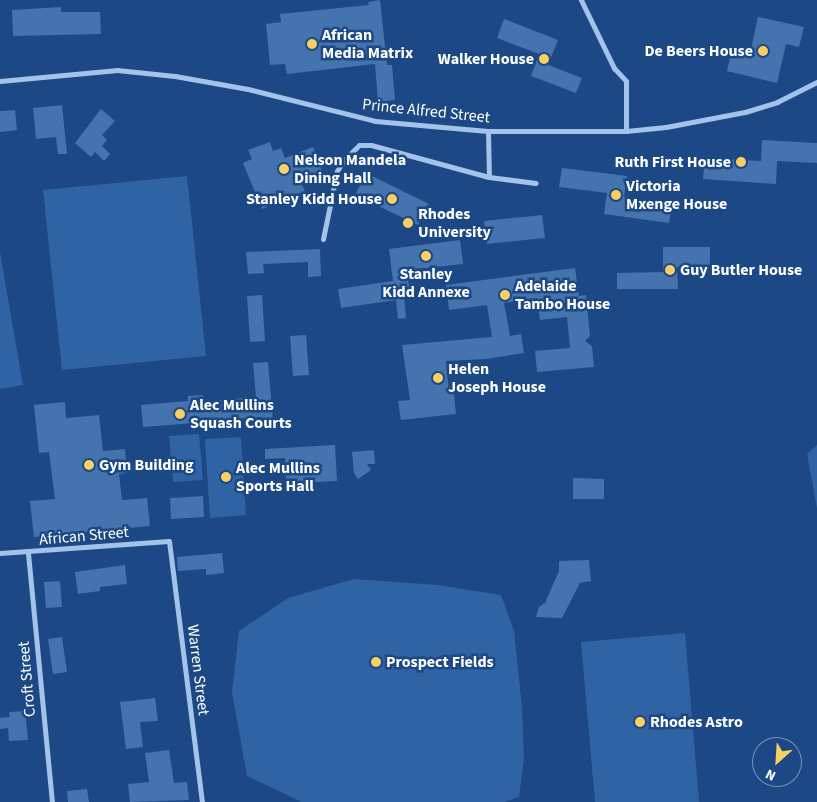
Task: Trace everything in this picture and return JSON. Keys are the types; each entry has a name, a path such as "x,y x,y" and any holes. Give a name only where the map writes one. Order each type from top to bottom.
{"street":[{"path":"581,0 614,68 626,82 626,131"},
{"name":"Prince Alfred Street","path":"0,80 117,70 175,76 248,89 375,121 488,131 626,131 666,127 745,112 777,102 817,82"},
{"path":"488,131 489,177"},
{"path":"323,239 337,171 344,160 359,145 371,145 489,177 536,182"},
{"name":"African Street","path":"0,553 28,553 169,541"},
{"name":"Warren Street","path":"169,541 202,802"},
{"name":"Croft Street","path":"28,553 52,802"}],"shaded area":[{"path":"187,176 206,356 62,370 43,190"},
{"path":"0,252 23,385 0,389"},
{"path":"199,434 203,480 173,482 169,436"},
{"name":"Alec Mullins Sports Hall","path":"241,437 246,515 210,518 205,439"},
{"path":"817,445 817,508 807,454"},
{"name":"Prospect Fields","path":"354,579 437,585 501,595 514,631 522,707 524,759 519,797 504,802 302,802 247,776 232,692 239,631 288,598"},
{"name":"Rhodes Astro","path":"685,633 699,802 595,802 581,642"}],"building":[{"name":"African Media Matrix","path":"380,0 387,65 392,65 395,100 378,102 375,64 287,74 285,64 270,65 266,24 281,22 280,14 369,5 368,2"},
{"path":"61,7 61,12 100,12 101,34 13,36 12,10"},
{"name":"De Beers House","path":"758,17 804,27 799,47 786,44 777,83 727,71 732,49 750,53"},
{"name":"Walker House","path":"504,19 558,40 548,65 582,78 576,93 531,76 539,54 497,38"},
{"path":"62,105 67,154 58,154 56,137 36,139 33,108"},
{"path":"101,109 115,121 102,135 107,140 102,146 110,154 104,161 95,152 91,157 75,143"},
{"path":"15,110 17,130 0,132 0,111"},
{"name":"Ruth First House","path":"762,140 817,143 817,163 777,161 776,184 703,179 705,158 761,161"},
{"name":"Nelson Mandela Dining Hall","path":"270,142 273,151 281,148 285,158 313,147 324,176 302,184 305,192 262,209 243,163 252,159 248,150"},
{"name":"Victoria Mxenge House","path":"562,168 627,176 624,197 672,203 669,223 604,214 607,193 559,187"},
{"name":"Stanley Kidd House","path":"366,173 429,204 418,225 355,195"},
{"path":"542,215 545,238 487,244 484,221"},
{"path":"460,240 463,264 407,270 410,294 404,295 406,318 398,319 396,300 341,308 338,289 393,281 389,249"},
{"name":"Guy Butler House","path":"663,247 710,247 710,267 677,267 678,289 617,289 617,273 663,272"},
{"path":"320,249 321,276 308,277 308,262 263,264 264,273 248,274 246,252"},
{"path":"575,268 579,296 586,295 590,336 585,341 592,346 594,367 537,372 535,351 570,348 567,317 540,320 537,298 504,303 510,336 521,334 524,353 486,359 446,361 449,394 454,394 456,414 401,420 398,401 410,400 402,345 492,337 487,305 449,310 446,285"},
{"path":"262,295 265,341 250,342 247,296"},
{"path":"306,335 309,375 293,376 290,336"},
{"path":"268,362 273,420 263,421 262,417 220,420 220,423 203,424 203,429 195,429 194,423 143,427 141,405 188,401 188,396 203,395 203,402 256,397 253,363"},
{"path":"65,402 66,418 99,415 103,451 125,449 127,473 119,474 122,500 147,498 150,526 34,537 30,501 55,499 49,452 39,453 34,405"},
{"path":"335,445 337,481 297,483 297,479 286,479 285,458 265,459 265,449"},
{"path":"374,450 375,464 367,464 371,470 358,479 354,473 352,452"},
{"path":"573,478 604,479 604,499 573,499"},
{"path":"203,496 204,517 171,519 170,498"},
{"path":"222,553 224,573 206,575 206,569 178,571 177,557"},
{"path":"589,560 591,581 580,583 562,618 536,617 539,607 545,603 559,571 559,561"},
{"path":"125,565 127,584 100,587 100,591 78,594 75,572"},
{"path":"60,581 62,607 46,608 44,582"},
{"path":"62,637 67,672 53,674 48,639"},
{"path":"155,698 158,721 140,722 143,747 126,749 120,702"},
{"path":"25,711 28,740 9,741 8,728 0,729 0,718 10,717 9,712"},
{"path":"169,750 174,783 187,782 189,800 130,802 128,784 149,782 145,753"},
{"path":"87,789 89,802 68,802 67,791"}],"place":[{"name":"African Media Matrix","path":"312,44"},
{"name":"De Beers House","path":"763,51"},
{"name":"Walker House","path":"544,59"},
{"name":"Ruth First House","path":"741,162"},
{"name":"Nelson Mandela Dining Hall","path":"284,169"},
{"name":"Victoria Mxenge House","path":"616,195"},
{"name":"Stanley Kidd House","path":"392,199"},
{"name":"Rhodes University","path":"408,223"},
{"name":"Stanley Kidd Annexe","path":"426,256"},
{"name":"Guy Butler House","path":"670,270"},
{"name":"Adelaide Tambo House","path":"505,295"},
{"name":"Helen Joseph House","path":"438,378"},
{"name":"Alec Mullins Squash Courts","path":"180,414"},
{"name":"Gym Building","path":"89,465"},
{"name":"Alec Mullins Sports Hall","path":"226,477"},
{"name":"Prospect Fields","path":"376,662"},
{"name":"Rhodes Astro","path":"640,722"}]}
